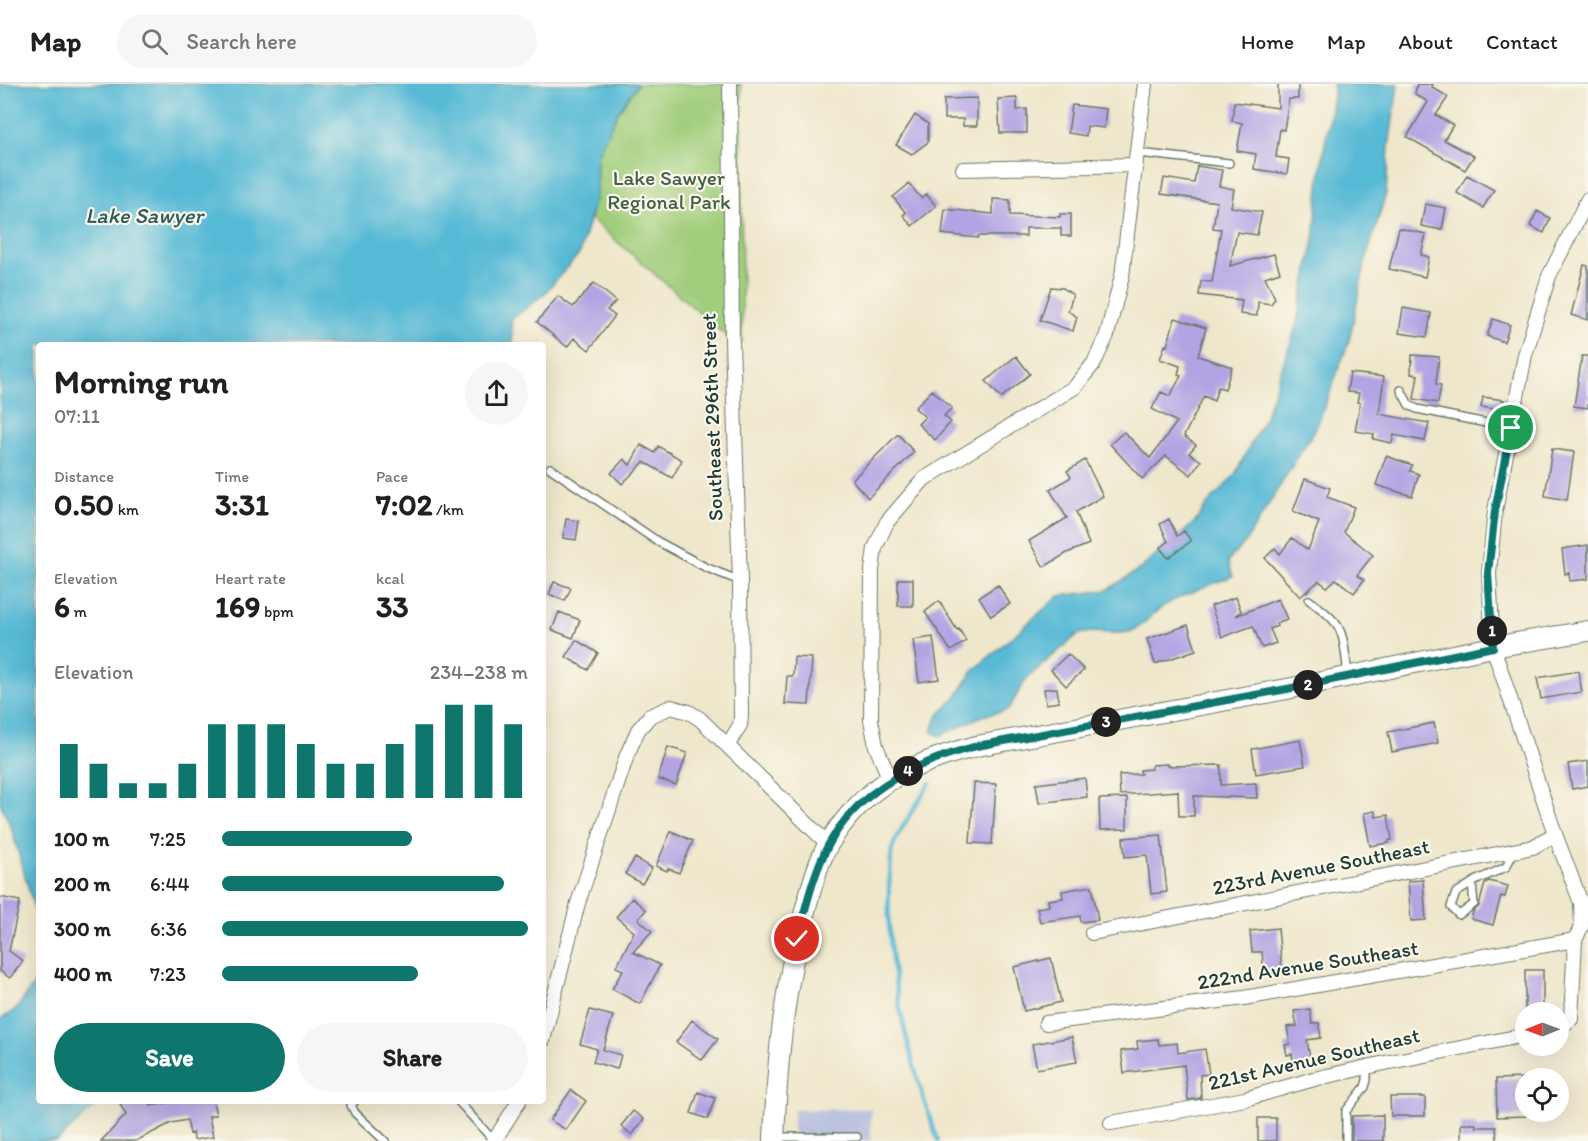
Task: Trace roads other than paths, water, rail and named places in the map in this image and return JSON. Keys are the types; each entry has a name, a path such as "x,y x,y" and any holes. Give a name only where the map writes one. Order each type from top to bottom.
{"street":[{"name":"Southeast 296th Street","path":"728,745 740,725 740,581 732,341 730,84"},
{"path":"890,780 876,746 872,720 872,570 875,548 887,522 924,479 1075,387 1094,363 1107,335 1122,276 1145,84"},
{"path":"963,169 1137,159"},
{"path":"1569,1021 1571,1019 1575,940 1582,925 1581,903 1555,834 1493,647 1488,573 1495,511 1525,355 1548,276 1585,218 1588,199"},
{"path":"774,1139 782,1023 797,939 813,881 828,844 858,807 890,780 934,759 977,746 1493,647 1588,631"},
{"path":"546,1028 578,903 627,755 638,730 650,716 671,707 679,708 700,719 828,844"},
{"name":"223rd Avenue Southeast","path":"1092,933 1533,847 1555,834"},
{"name":"222nd Avenue Southeast","path":"1046,1023 1244,998 1575,940"},
{"name":"221st Avenue Southeast","path":"1111,1123 1245,1099 1314,1079 1515,1037"},
{"path":"494,1141 517,1104"}],"lane":[{"path":"1137,159 1229,163"},
{"path":"1401,390 1409,405 1417,409 1511,428"},
{"path":"550,468 657,542 705,567 740,581"},
{"path":"1309,600 1332,616 1340,627 1349,676"},
{"path":"1472,883 1506,867 1515,850"},
{"path":"1346,1141 1346,1111 1365,1087 1368,1080 1367,1067"},
{"path":"352,1104 355,1113 385,1141"},
{"path":"461,1104 494,1141"},
{"path":"774,1139 857,1137"}],"water":[{"name":"Lake Sawyer","path":"0,84 638,84 618,112 597,155 596,195 580,253 544,294 511,320 513,342 36,342 36,914 11,827 0,803"},
{"path":"1333,84 1398,84 1389,147 1386,193 1365,263 1349,341 1318,424 1246,541 1228,561 1233,576 1168,603 1132,631 1125,633 1091,632 1077,635 1026,679 1008,710 982,716 940,736 932,732 937,717 957,696 973,671 1059,596 1107,590 1140,569 1196,521 1206,506 1234,476 1265,417 1296,327 1314,240 1321,167"},
{"path":"36,981 36,1104 98,1104 57,1141 0,1141 0,1020 17,1008"}],"waterway":[{"path":"930,783 905,822 893,846 889,906 890,940 900,1009 917,1077 938,1141"}],"park label":[{"name":"Lake Sawyer Regional Park","path":"669,190"}]}
